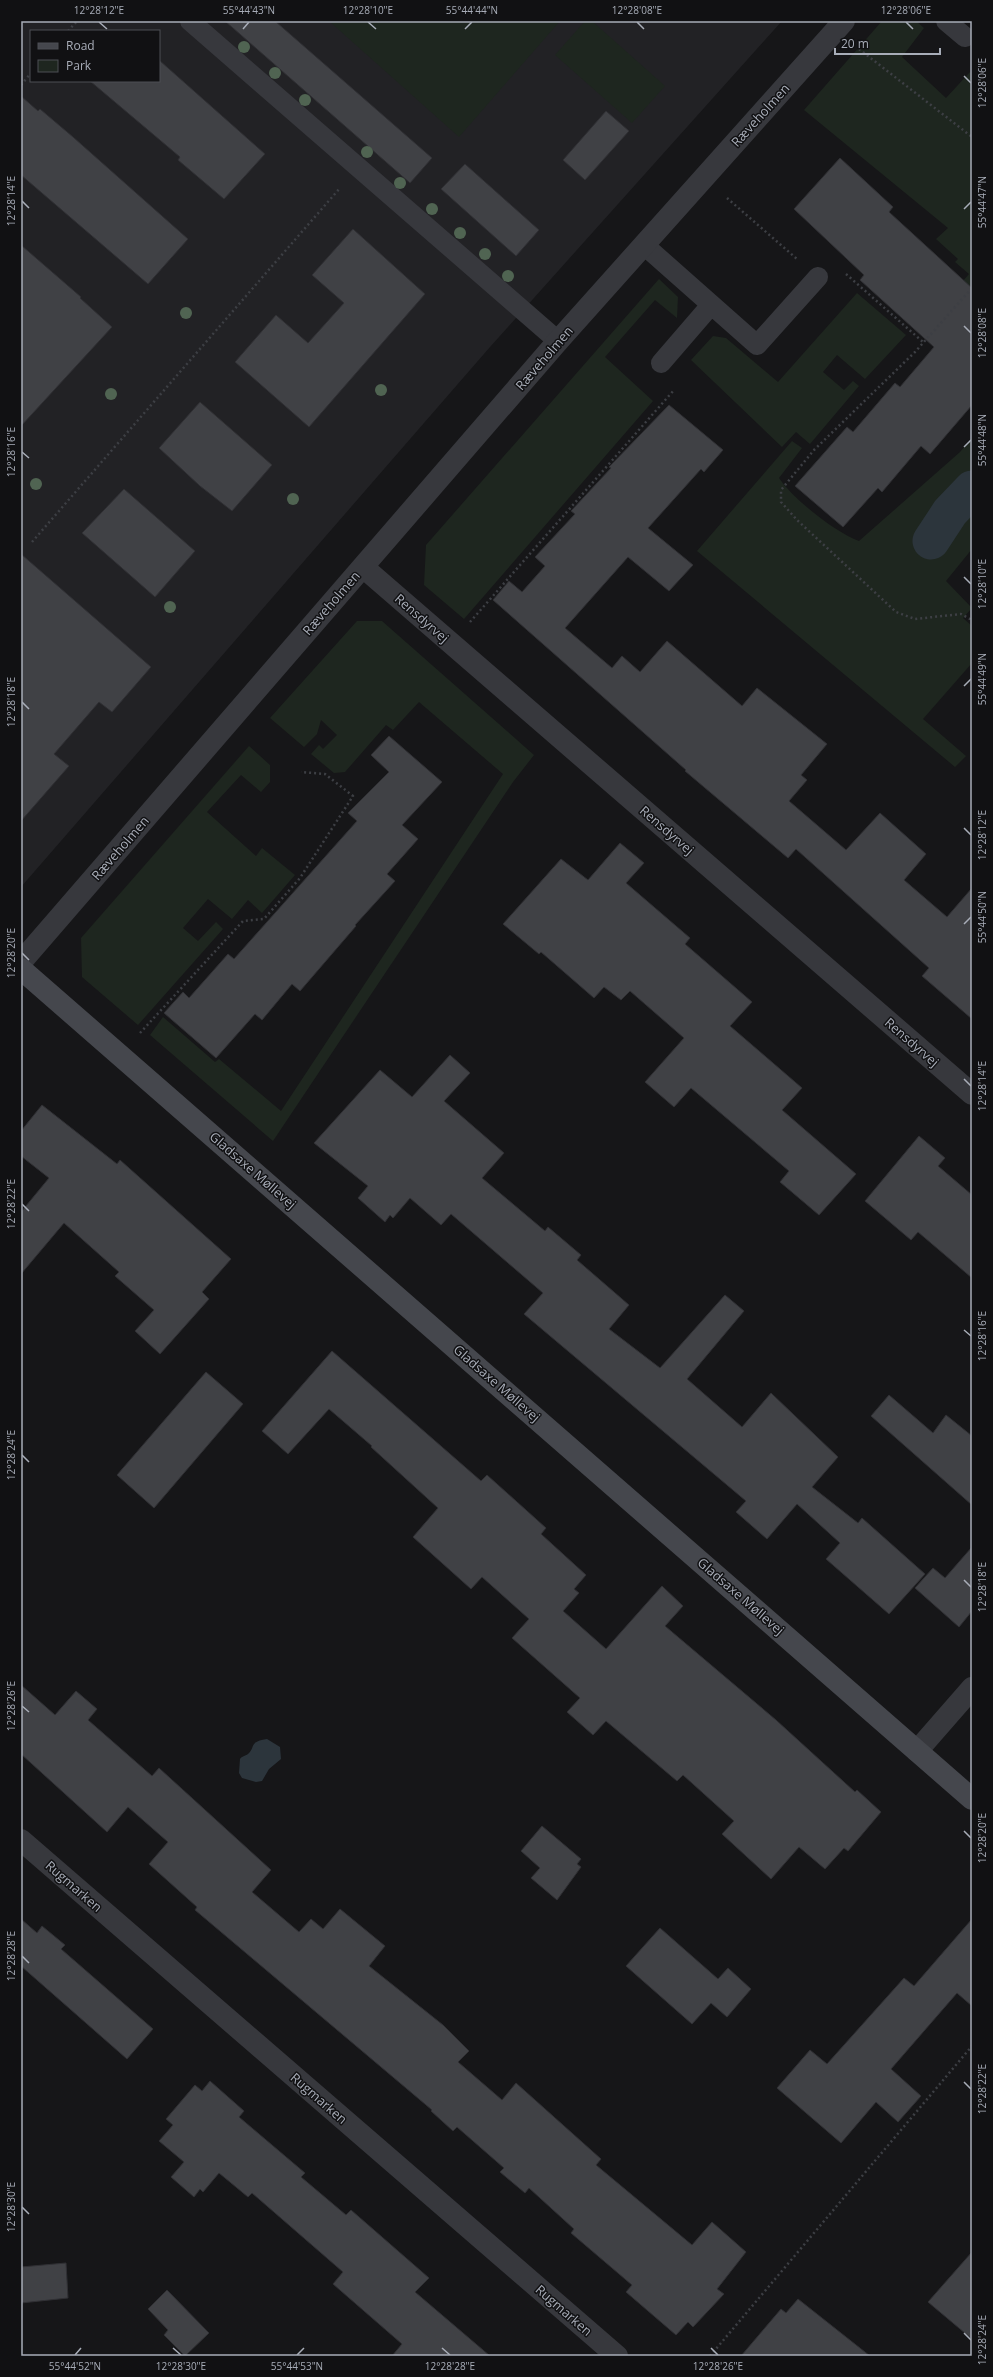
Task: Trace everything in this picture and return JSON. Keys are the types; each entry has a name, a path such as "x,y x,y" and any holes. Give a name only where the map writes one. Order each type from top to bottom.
{"street":[{"name":"Ræveholmen","path":"21,962 558,341 839,26"},
{"name":"Rensdyrvej","path":"363,567 972,1094"},
{"name":"Gladsaxe Møllevej","path":"21,969 972,1799"},
{"path":"917,1751 972,1688"},
{"name":"Rugmarken","path":"21,1840 616,2356"}],"lane":[{"path":"190,21 558,341"},
{"path":"946,21 965,38"},
{"path":"644,245 757,345 818,277"},
{"path":"661,363 711,305"}],"path":[{"path":"69,30 77,21"},
{"path":"839,26 972,137"},
{"path":"21,85 30,74"},
{"path":"32,542 358,168"},
{"path":"704,178 818,277 832,261 923,342"},
{"path":"972,288 923,342 814,450 781,490 781,502 797,520 896,612 916,619 960,614 972,620"},
{"path":"451,643 682,380 661,363"},
{"path":"120,1056 243,921 264,919 300,878 353,796 325,774 301,772"},
{"path":"710,2356 972,2046"}],"shaded area":[{"path":"21,21 782,21 490,347 21,887"},
{"path":"267,1739 280,1747 281,1759 269,1769 262,1781 256,1782 242,1778 239,1773 240,1759 248,1754 255,1743"}],"green space":[{"path":"329,21 560,21 459,137"},
{"path":"585,21 592,21 665,86 632,123 555,55"},
{"path":"882,21 916,21 924,28 902,57 946,98 970,72 972,74 972,307 922,328 969,274 955,262 958,259 936,239 948,228 804,110"},
{"path":"659,279 678,297 677,318 655,300 605,357 653,401 464,619 424,585 426,545"},
{"path":"857,293 906,335 865,379 837,355 823,372 844,390 853,381 859,386 810,444 796,432 782,447 691,360 713,336 726,338 778,382"},
{"path":"972,438 972,549 946,581 972,608 963,618 972,626 972,663 923,719 966,756 955,767 697,551 792,441 802,448 779,478 804,505 815,514 849,537 859,541 960,452"},
{"path":"357,621 382,621 534,755 513,782 273,1141 150,1035 163,1017 215,1062 219,1059 281,1111 503,774 419,702 393,730 386,725 345,772 334,773 311,754 319,745 323,749 337,735 321,720 317,734 304,747 270,718"},
{"path":"249,746 270,765 270,782 261,792 241,775 207,812 256,856 262,848 295,875 262,913 248,900 232,919 208,899 183,928 198,941 216,922 223,929 138,1025 82,977 81,938"}],"building":[{"path":"225,21 275,21 432,158 410,183"},
{"path":"160,61 265,154 224,199 178,160 180,157 91,82 160,82"},
{"path":"21,96 38,111 40,109 73,137 188,239 148,284 21,175"},
{"path":"606,111 629,131 585,180 563,160"},
{"path":"840,158 893,207 889,212 972,288 972,405 930,454 921,446 882,492 878,488 843,527 795,486 847,427 853,432 895,383 900,387 934,347 860,280 864,275 794,209"},
{"path":"465,164 539,230 516,256 441,189"},
{"path":"353,229 425,294 309,427 235,362 276,315 308,343 344,303 312,275"},
{"path":"21,245 81,297 80,298 112,327 21,426"},
{"path":"200,402 272,465 232,511 200,486 159,448"},
{"path":"669,405 723,450 704,472 701,469 648,528 693,565 669,591 628,557 565,628 612,668 622,656 640,672 667,641 742,706 757,688 827,744 801,775 807,780 789,801 846,850 880,813 926,854 904,880 947,917 972,888 972,1019 922,976 929,968 796,849 788,858 685,771 686,770 493,600 509,581 522,592 545,566 535,557 575,514 571,511 611,468 609,467"},
{"path":"124,489 195,551 155,597 82,533"},
{"path":"21,554 151,667 112,712 99,702 54,754 69,766 21,821"},
{"path":"389,736 442,782 402,825 418,839 387,874 395,881 355,925 356,926 300,991 292,984 262,1020 255,1014 216,1058 164,1013 183,992 189,998 228,954 234,959 357,821 348,813 389,772 371,755"},
{"path":"620,843 644,863 626,883 690,938 685,944 752,1002 730,1026 802,1088 782,1110 856,1174 819,1215 780,1182 789,1171 691,1088 674,1107 645,1082 684,1038 630,991 621,1000 604,987 594,998 541,952 539,954 503,924 561,859 588,880"},
{"path":"450,1055 470,1073 444,1101 504,1153 482,1178 545,1231 548,1227 581,1255 577,1260 629,1305 609,1329 660,1368 725,1295 744,1311 687,1379 742,1427 771,1393 838,1457 812,1487 858,1523 862,1518 925,1574 889,1614 826,1559 840,1543 797,1504 767,1539 736,1512 746,1501 524,1314 543,1293 451,1214 441,1225 410,1198 393,1218 390,1215 385,1222 358,1198 368,1186 314,1143 380,1070 412,1097"},
{"path":"42,1105 117,1164 120,1160 231,1259 202,1292 209,1299 160,1354 135,1331 154,1310 115,1276 119,1272 64,1223 21,1274 21,1212 49,1178 21,1156 21,1131"},
{"path":"919,1136 945,1158 938,1166 972,1195 972,1278 918,1232 911,1240 865,1201"},
{"path":"332,1351 481,1481 487,1475 546,1528 541,1534 586,1575 574,1589 579,1593 563,1611 606,1649 662,1586 683,1606 665,1626 776,1720 855,1792 857,1790 881,1812 848,1851 844,1848 825,1869 799,1847 771,1879 722,1834 734,1821 683,1775 677,1781 606,1721 593,1735 567,1712 580,1698 512,1638 529,1619 482,1577 471,1589 413,1537 438,1508 371,1447 372,1446 329,1409 288,1454 262,1431"},
{"path":"206,1372 243,1404 154,1508 117,1475"},
{"path":"889,1395 933,1433 946,1415 972,1436 972,1505 871,1416"},
{"path":"972,1547 972,1611 959,1627 915,1588 933,1568 945,1578"},
{"path":"21,1685 55,1715 76,1691 97,1709 88,1720 152,1776 159,1768 271,1870 252,1892 299,1932 311,1919 323,1929 340,1909 385,1946 369,1966 443,2025 469,2051 458,2062 502,2100 516,2083 601,2159 596,2165 692,2245 712,2222 746,2252 717,2289 724,2294 693,2327 688,2322 676,2335 626,2292 632,2285 571,2233 574,2229 529,2188 525,2193 500,2172 504,2168 457,2127 453,2131 431,2111 432,2110 195,1910 197,1907 149,1864 168,1842 128,1807 107,1832 21,1754"},
{"path":"542,1826 581,1859 577,1864 581,1867 557,1900 531,1878 540,1868 521,1851"},
{"path":"21,1919 37,1933 42,1926 65,1945 61,1949 153,2029 127,2059 21,1966"},
{"path":"972,1919 972,2006 957,1993 891,2069 921,2096 898,2122 876,2102 841,2143 777,2088 810,2050 827,2064 904,1978 914,1986"},
{"path":"660,1928 718,1979 728,1968 751,1989 727,2017 711,2003 692,2024 626,1966"},
{"path":"210,2081 244,2111 239,2117 305,2173 301,2177 346,2215 351,2210 429,2278 415,2292 490,2356 392,2356 402,2344 333,2284 343,2272 252,2193 248,2197 219,2173 203,2192 200,2189 194,2197 171,2177 184,2162 159,2141 173,2125 166,2119 195,2085 202,2091"},
{"path":"972,2252 972,2339 928,2302"},
{"path":"66,2263 68,2298 21,2303 21,2267"},
{"path":"167,2290 209,2333 185,2356 164,2335 168,2330 148,2309"},
{"path":"798,2299 870,2356 741,2356 781,2309 786,2313"}],"waterway":[{"path":"931,541 950,512 972,489"}]}
